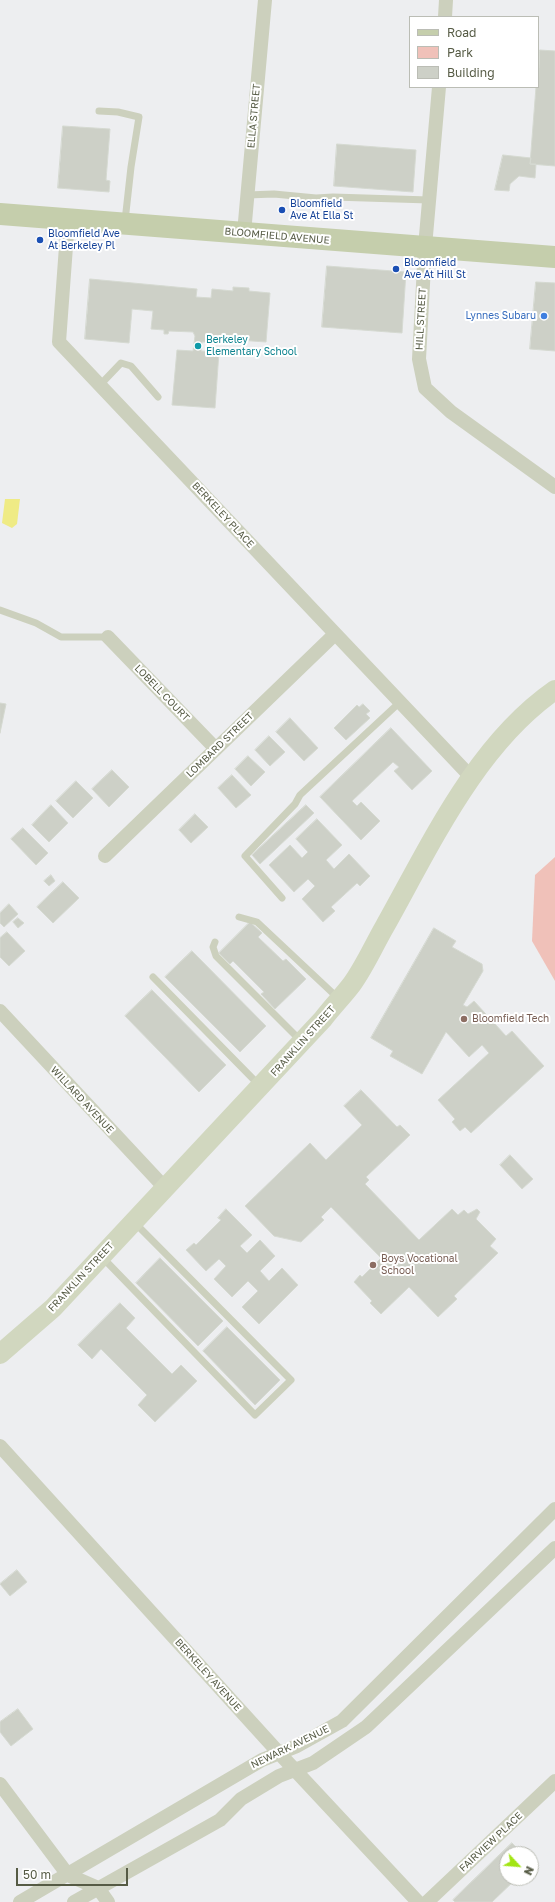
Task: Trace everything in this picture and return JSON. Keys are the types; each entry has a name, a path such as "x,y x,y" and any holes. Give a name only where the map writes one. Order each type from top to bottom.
{"main road":[{"name":"BLOOMFIELD AVENUE","path":"0,214 555,257"},
{"name":"FRANKLIN STREET","path":"0,1354 53,1308 261,1087 339,999 352,983 441,826 471,777 505,734 542,698 555,690"}],"street":[{"name":"ELLA STREET","path":"244,233 265,0"},
{"path":"445,16 446,0"},
{"name":"HILL STREET","path":"439,88 424,247 419,359 425,388 451,412 555,487"},
{"name":"BERKELEY PLACE","path":"68,219 59,342 471,777"},
{"name":"LOMBARD STREET","path":"105,856 336,634"},
{"name":"LOBELL COURT","path":"108,637 216,749"},
{"name":"WILLARD AVENUE","path":"0,1011 165,1188"},
{"name":"BERKELEY AVENUE","path":"0,1446 279,1753 418,1902"},
{"name":"NEWARK AVENUE","path":"20,1902 262,1760 297,1746 342,1721 555,1509"},
{"name":"NEWARK AVENUE","path":"74,1902 220,1820 241,1799 279,1776 313,1763 366,1728 555,1548"},
{"name":"FAIRVIEW PLACE","path":"427,1902 555,1781"},
{"path":"0,1784 68,1875 98,1888 108,1902"}],"lane":[{"path":"100,111 118,112 139,117 124,223"},
{"path":"247,195 274,194 316,198 334,197 429,200"},
{"path":"100,385 121,363 131,366 158,397"},
{"path":"0,610 36,623 61,637 108,637"},
{"path":"282,898 246,856 295,804 300,795 400,702"},
{"path":"239,917 257,922 339,999"},
{"path":"215,942 213,947 216,956 302,1042"},
{"path":"153,977 261,1087"},
{"path":"101,1256 255,1414 291,1380 133,1222"}],"green space":[{"path":"555,857 555,981 532,941 535,875"}],"shaded area":[{"path":"5,499 20,499 17,524 12,528 2,523"}],"building":[{"path":"540,50 555,51 555,166 530,164 536,88 539,88"},
{"path":"63,126 110,129 106,180 110,181 109,192 58,188"},
{"path":"337,144 416,150 413,192 334,186"},
{"path":"503,155 531,158 530,164 536,164 535,178 519,176 510,184 509,191 495,190"},
{"path":"327,266 406,272 402,333 322,327"},
{"name":"Berkeley Elementary School","path":"90,279 197,289 196,297 211,298 212,289 233,291 233,287 249,288 249,291 270,293 266,342 210,338 210,342 202,342 201,351 219,352 215,408 172,405 177,350 193,351 195,336 193,332 169,331 168,334 164,334 164,330 151,329 153,311 132,309 129,343 85,339"},
{"name":"Lynnes Subaru","path":"536,282 555,283 555,351 530,349"},
{"path":"0,703 6,704 0,733"},
{"path":"363,704 370,711 366,714 370,718 346,740 334,728 357,705 359,707"},
{"path":"290,718 318,748 304,761 276,732"},
{"path":"391,728 432,771 412,790 394,771 399,767 393,762 352,801 357,806 361,802 380,821 361,840 320,797"},
{"path":"269,736 285,752 270,766 255,750"},
{"path":"248,756 265,772 251,786 235,769"},
{"path":"112,770 129,787 109,807 92,789"},
{"path":"232,775 251,795 236,808 218,788"},
{"path":"76,781 93,798 73,818 56,801"},
{"path":"51,805 68,823 49,842 32,825"},
{"path":"306,805 314,813 260,864 252,855"},
{"path":"195,814 208,827 191,843 179,830"},
{"path":"317,819 342,845 326,860 334,869 349,854 370,876 360,886 357,883 331,907 335,911 323,922 302,899 315,886 308,879 294,892 269,865 290,845 302,858 308,852 296,839"},
{"path":"23,828 48,853 36,865 11,839"},
{"path":"51,875 55,881 49,886 44,881"},
{"path":"63,882 79,898 53,923 37,907"},
{"path":"9,904 18,914 4,927 0,923 0,913"},
{"path":"18,918 24,923 18,928 13,922"},
{"path":"250,922 262,933 258,937 283,961 286,959 306,979 275,1009 261,994 264,992 233,961 230,964 219,953"},
{"path":"434,928 456,941 452,947 482,964 483,971 463,1005 467,1007 474,1001 506,1036 512,1031 544,1066 471,1133 465,1127 460,1131 452,1122 455,1119 438,1100 489,1053 482,1045 469,1057 446,1032 422,1074 390,1056 393,1051 371,1038"},
{"path":"7,932 25,951 9,966 0,957 0,938"},
{"path":"192,951 266,1026 240,1052 165,977"},
{"path":"152,990 226,1065 199,1092 125,1016"},
{"path":"361,1090 397,1127 400,1125 410,1135 366,1177 369,1180 365,1184 419,1240 452,1209 458,1215 464,1210 468,1214 477,1209 480,1212 476,1219 496,1239 490,1246 498,1253 454,1296 457,1299 438,1317 409,1287 381,1314 370,1303 372,1301 354,1282 360,1275 362,1277 381,1258 331,1207 321,1217 324,1220 301,1242 274,1236 245,1206 310,1143 326,1160 362,1125 344,1106"},
{"path":"510,1155 533,1179 522,1189 500,1165"},
{"path":"226,1209 252,1235 240,1246 247,1253 260,1240 275,1256 260,1271 269,1281 282,1268 298,1285 259,1324 242,1307 258,1291 248,1281 232,1297 214,1279 226,1266 219,1259 206,1271 186,1250 194,1243 196,1245 221,1220 218,1218"},
{"path":"160,1258 223,1321 198,1346 136,1283"},
{"path":"120,1303 135,1318 126,1328 172,1374 181,1365 197,1381 155,1422 138,1405 147,1395 101,1349 92,1359 78,1345"},
{"path":"227,1327 280,1380 255,1405 203,1351"},
{"path":"17,1570 27,1582 10,1596 0,1584"},
{"path":"18,1709 33,1729 11,1746 0,1732 0,1722"},
{"path":"499,1856 499,1886 509,1886 492,1902 455,1902 453,1900"}],"place":[{"name":"Bloomfield Ave At Ella St","path":"282,210"},
{"name":"Bloomfield Ave At Berkeley Pl","path":"40,240"},
{"name":"Bloomfield Ave At Hill St","path":"396,269"},
{"name":"Lynnes Subaru","path":"544,316"},
{"name":"Berkeley Elementary School","path":"198,346"},
{"name":"Bloomfield Tech","path":"464,1019"},
{"name":"Boys Vocational School","path":"373,1265"}]}
